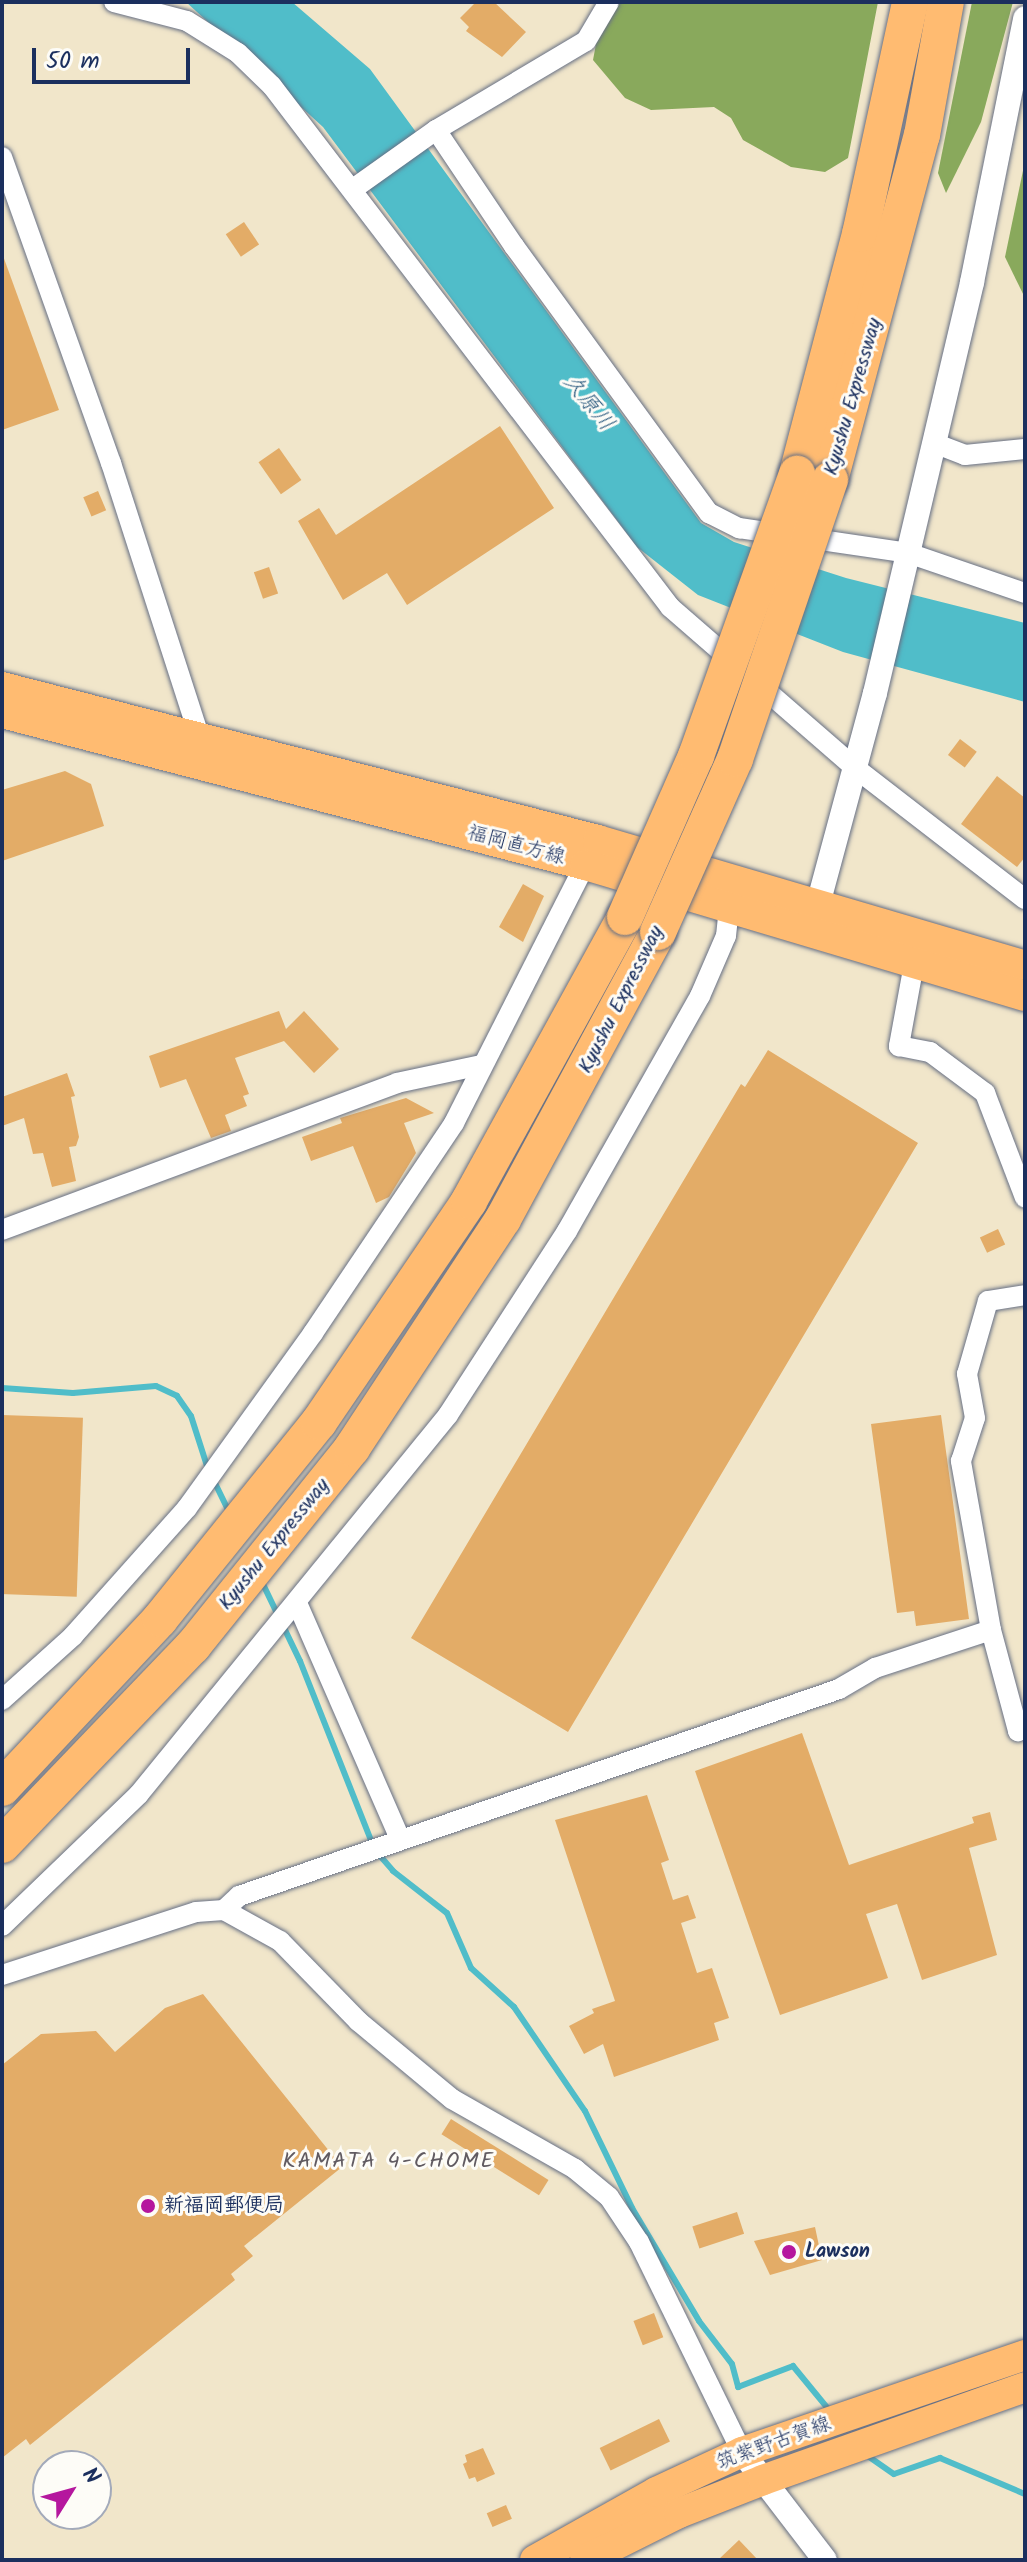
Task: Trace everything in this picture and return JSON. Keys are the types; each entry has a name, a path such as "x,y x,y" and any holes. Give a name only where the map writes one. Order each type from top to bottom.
{"highway":[{"name":"Kyushu Expressway","path":"2,1788 160,1619 319,1422 469,1201 625,917 814,477 860,234 910,2"},
{"name":"Kyushu Expressway","path":"2,1845 193,1646 352,1448 503,1219 658,932 735,759 814,477 922,135 946,2"}],"main road":[{"name":"福岡直方線","path":"2,687 598,840 814,917 916,948 1025,996"},
{"name":"福岡直方線","path":"2,713 585,865 729,907 814,917"},
{"name":"福岡直方線","path":"916,948 1025,966"},
{"name":"筑紫野古賀線","path":"535,2560 656,2492 742,2452 1025,2355"},
{"name":"筑紫野古賀線","path":"585,2560 679,2513 1025,2387"}],"street":[{"path":"114,2 187,21 238,53 272,86 359,185 641,574 707,641 854,767 1025,899"},
{"path":"359,185 436,130 586,41 609,2"},
{"path":"814,917 875,693 934,443 1025,18"},
{"path":"436,130 514,246 709,513 739,528 908,553 1025,593"},
{"path":"2,157 111,463 200,739"},
{"path":"934,443 965,455 1025,449"},
{"path":"2,1700 73,1636 187,1508 454,1123 585,865"},
{"path":"2,1926 139,1794 448,1415 567,1231 700,996 726,936 729,907"},
{"path":"916,948 899,1046 930,1052 985,1093 1025,1198"},
{"path":"2,1230 397,1083 482,1065"},
{"path":"1025,1295 988,1301 967,1374 975,1418 961,1461 991,1630 1018,1731 1025,1729"},
{"path":"297,1603 400,1839"},
{"path":"224,1910 239,1896 839,1689 875,1668 991,1630"},
{"path":"2,1975 196,1912 224,1910 280,1941 358,2021 452,2099 575,2169 609,2197 639,2242 742,2452 825,2560"}],"green space":[{"path":"620,2 878,2 848,158 825,172 791,167 743,140 731,118 714,107 651,110 625,98 593,60 596,44"},
{"path":"972,2 1013,2 981,122 946,193 938,173"},
{"path":"1025,161 1025,298 1005,257"}],"water":[{"name":"久原川","path":"186,2 292,2 370,69 701,523 734,542 846,578 1025,623 1025,702 843,652 698,595 637,547 323,127"}],"building":[{"path":"476,2 494,2 526,32 502,57 466,31 469,27 460,18"},
{"path":"244,222 259,244 241,257 226,234"},
{"path":"2,253 59,410 2,430"},
{"path":"500,426 554,508 407,605 387,573 343,600 298,521 319,508 336,535"},
{"path":"279,448 301,480 281,494 259,462"},
{"path":"98,491 106,510 91,517 83,497"},
{"path":"269,567 278,593 263,599 254,572"},
{"path":"960,739 977,752 965,768 948,755"},
{"path":"65,771 91,784 104,826 2,861 2,790"},
{"path":"997,776 1025,798 1025,857 1017,867 961,824"},
{"path":"523,884 544,896 523,942 499,927"},
{"path":"279,1011 286,1029 304,1011 339,1049 314,1073 284,1041 235,1058 249,1094 243,1096 247,1106 225,1115 231,1131 211,1138 186,1079 160,1088 149,1056"},
{"path":"768,1050 918,1143 568,1732 411,1638 741,1084 745,1087"},
{"path":"67,1073 75,1096 71,1097 79,1137 76,1146 69,1147 76,1181 52,1187 43,1153 33,1154 24,1118 2,1126 2,1097"},
{"path":"406,1098 434,1113 404,1123 416,1153 389,1197 376,1203 353,1146 311,1161 302,1137 342,1123 340,1118"},
{"path":"998,1229 1005,1244 987,1253 980,1237"},
{"path":"2,1415 83,1418 77,1597 2,1594"},
{"path":"941,1415 969,1619 916,1626 914,1611 897,1613 871,1424"},
{"path":"802,1733 849,1865 974,1823 972,1817 990,1812 997,1840 969,1848 997,1955 922,1980 897,1904 866,1914 888,1978 780,2015 695,1771"},
{"path":"647,1795 669,1860 661,1863 673,1900 688,1895 696,1918 681,1923 697,1973 712,1968 729,2018 714,2023 719,2040 614,2077 603,2044 584,2054 569,2026 594,2013 592,2009 615,2001 555,1820"},
{"name":"新福岡郵便局","path":"203,1994 342,2167 244,2246 253,2256 231,2274 235,2280 30,2445 26,2439 2,2458 2,2065 41,2034 96,2031 115,2052 165,2008"},
{"path":"451,2119 549,2180 539,2195 441,2134"},
{"path":"737,2212 744,2234 699,2248 692,2227"},
{"name":"Lawson","path":"815,2227 822,2260 770,2275 754,2241"},
{"path":"654,2313 663,2337 643,2345 633,2321"},
{"path":"659,2419 670,2441 611,2470 600,2448"},
{"path":"483,2448 495,2474 477,2482 475,2477 469,2479 463,2464 467,2462 465,2455"},
{"path":"506,2505 512,2519 493,2527 487,2513"},
{"path":"739,2540 758,2560 718,2560"}],"waterway":[{"path":"2,1388 73,1393 156,1386 177,1396 191,1416 208,1469"},
{"path":"213,1479 229,1512"},
{"path":"261,1580 300,1661 375,1850 393,1871 447,1913 471,1968 514,2007 585,2111 632,2208 699,2321 732,2364 738,2387 793,2366 830,2411"},
{"path":"865,2454 894,2474 940,2458 1025,2494"}],"place":[{"name":"新福岡郵便局","path":"148,2206"},
{"name":"Lawson","path":"789,2252"}],"district":[{"name":"KAMATA 4-CHOME","path":"389,2162"}]}
